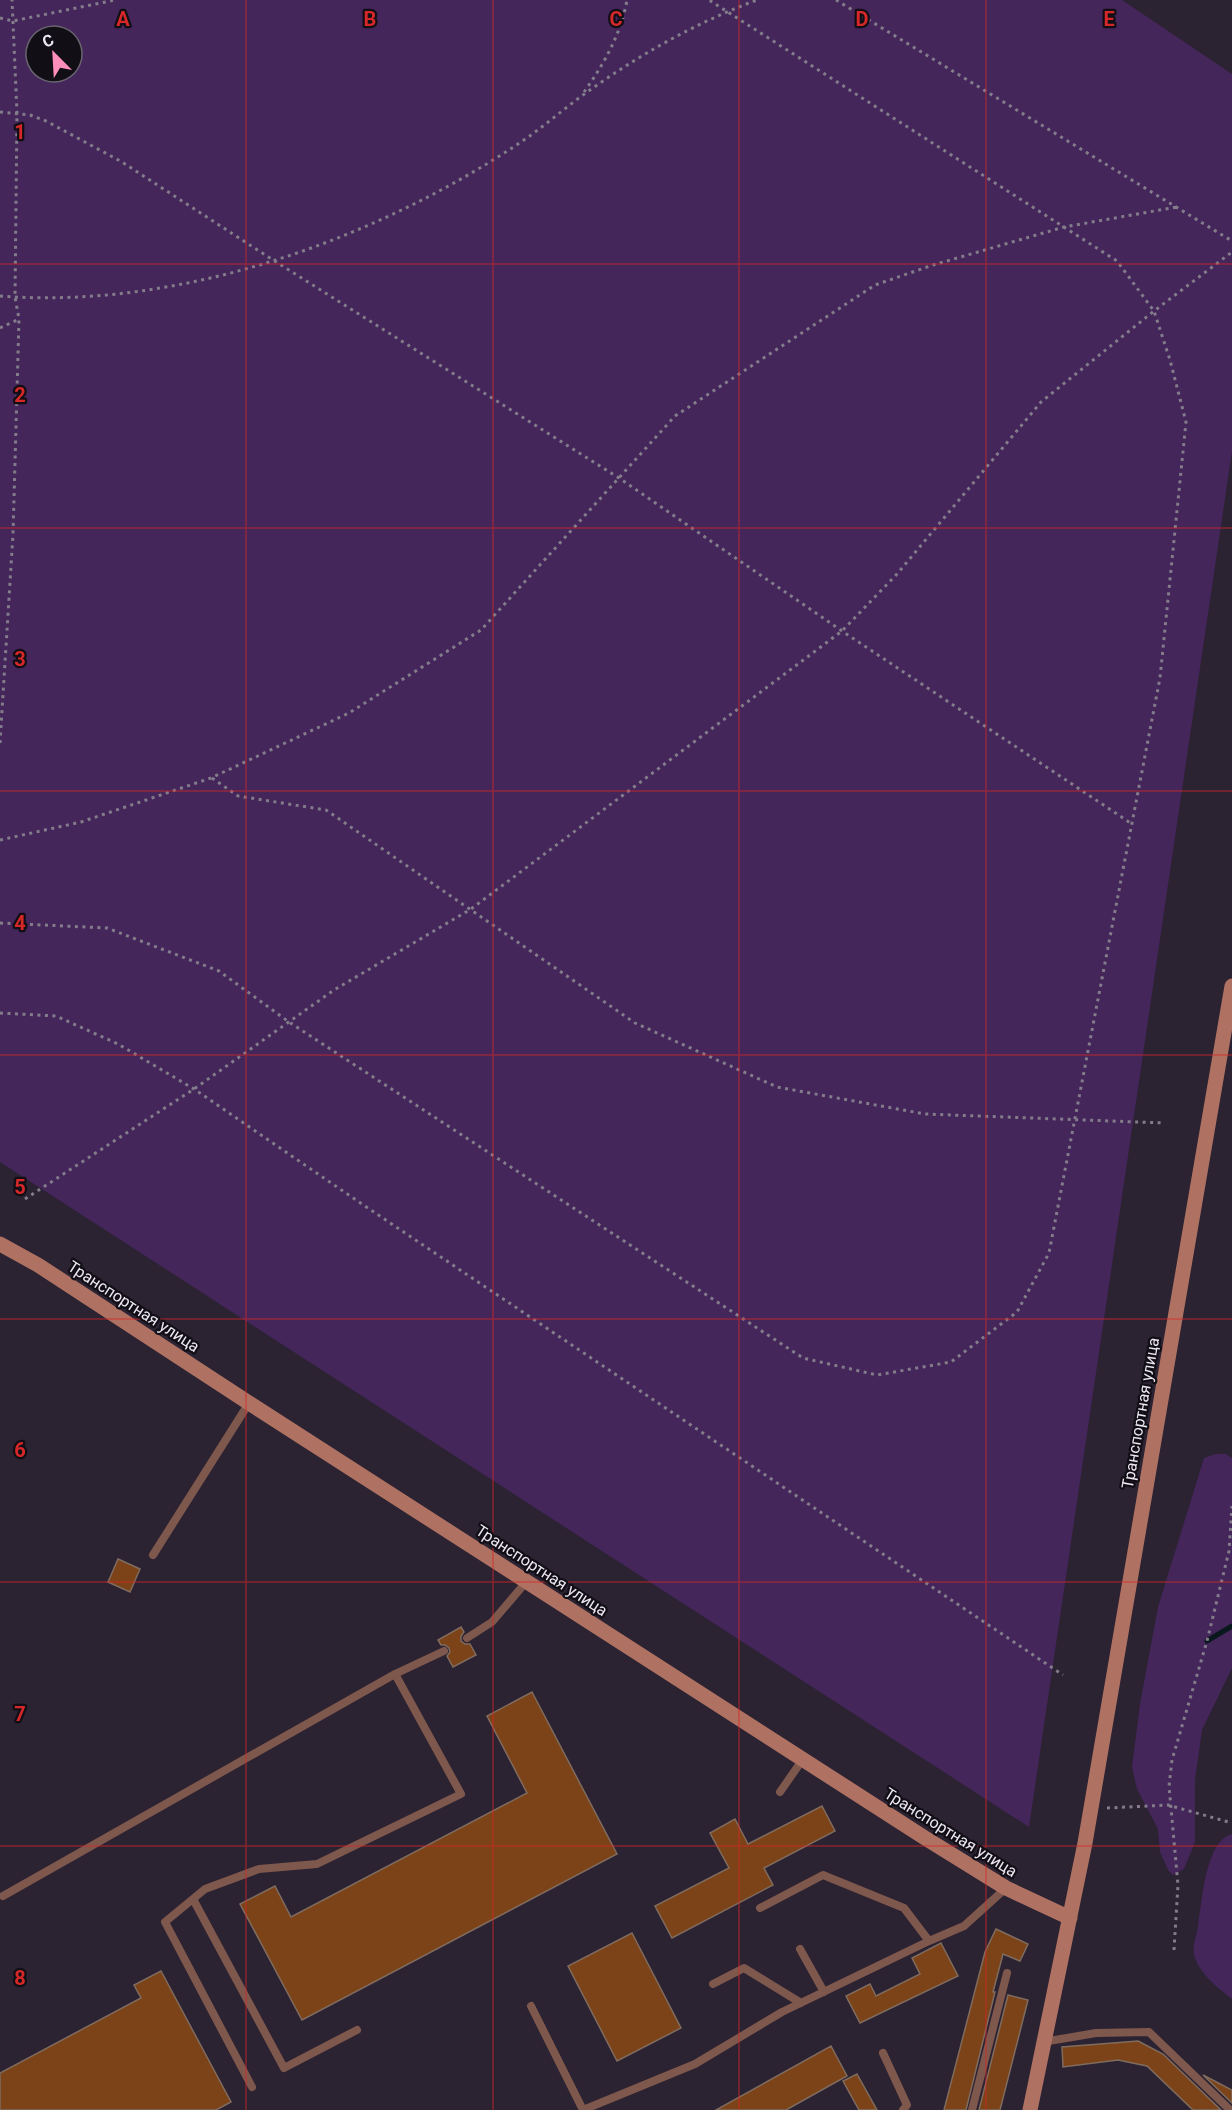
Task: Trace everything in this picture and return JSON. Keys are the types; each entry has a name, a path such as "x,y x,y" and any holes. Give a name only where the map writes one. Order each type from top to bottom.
{"street":[{"name":"Транспортная улица","path":"1030,2110 1091,1807 1232,986"},
{"name":"Транспортная улица","path":"0,1244 38,1265 249,1403 1006,1888 1070,1918"}],"lane":[{"path":"153,1555 249,1403"},
{"path":"467,1638 492,1622 527,1581"},
{"path":"3,1896 395,1674 444,1651"},
{"path":"252,2087 165,1922 205,1889 259,1869 317,1864 461,1794 395,1674"},
{"path":"780,1792 803,1759"},
{"path":"760,1908 823,1875 904,1908 929,1941"},
{"path":"531,2006 583,2110 695,2064 801,2003 964,1926 1006,1888"},
{"path":"193,1899 284,2068 357,2030"},
{"path":"800,1949 824,1992"},
{"path":"713,1984 744,1968 801,2003"},
{"path":"972,2110 1007,1973"},
{"path":"1043,2042 1096,2033 1149,2032 1230,2110"},
{"path":"883,2053 907,2105 903,2110"}],"path":[{"path":"0,743 13,534 19,319 15,297 17,113 12,0"},
{"path":"0,18 13,21 115,0"},
{"path":"582,96 611,50 627,0"},
{"path":"0,923 107,928 219,971 289,1022 803,1358 877,1375 951,1362 1017,1312 1049,1253 1160,678 1186,422 1170,360 1154,311 1117,261 709,0"},
{"path":"0,296 88,296 132,291 228,273 273,260 357,230 447,186 518,144 582,96 655,48 727,11 758,0"},
{"path":"836,0 1232,240"},
{"path":"0,112 30,115 54,124 122,162 619,478 842,631 1132,824"},
{"path":"0,840 81,822 211,778 349,713 481,630 675,416 875,285 933,265 1064,226 1177,207"},
{"path":"25,1199 194,1089 334,990 471,909 842,631 897,574 1041,402 1232,252"},
{"path":"0,328 19,319"},
{"path":"211,778 238,796 326,810 635,1023 777,1088 925,1114 1164,1123"},
{"path":"0,1013 56,1016 118,1044 194,1089 1064,1675"},
{"path":"1174,1950 1178,1885 1169,1786 1172,1760 1207,1641 1228,1551 1232,1506"},
{"path":"1091,1807 1117,1809 1138,1806 1171,1806 1232,1823"}],"shaded area":[{"path":"0,0 1122,0 1232,74 1232,451 1029,1827 0,1162"},
{"path":"1226,1454 1232,1458 1232,1668 1202,1730 1195,1780 1195,1842 1184,1869 1173,1875 1168,1870 1160,1852 1158,1829 1137,1789 1132,1767 1140,1704 1158,1607 1204,1458"},
{"path":"1232,1834 1232,1999 1201,1970 1194,1950 1203,1889 1210,1860 1223,1839"}],"building":[{"path":"118,1559 140,1569 130,1592 108,1582"},
{"path":"461,1627 464,1632 461,1641 470,1644 476,1655 453,1667 447,1656 450,1652 449,1648 441,1645 438,1640"},
{"path":"532,1692 617,1854 302,2020 240,1904 275,1886 291,1917 527,1793 487,1716"},
{"path":"822,1806 835,1831 764,1868 773,1885 672,1938 655,1906 729,1868 710,1833 735,1819 748,1844"},
{"path":"996,1929 1028,1944 1020,1961 1003,1954 966,2110 944,2110 985,1952"},
{"path":"632,1933 681,2028 617,2061 568,1966"},
{"path":"941,1943 958,1976 860,2023 846,1996 870,1984 876,1996 920,1974 912,1958"},
{"path":"161,1971 231,2102 216,2110 0,2110 0,2073 141,1998 134,1985"},
{"path":"1008,1995 1028,2000 1000,2110 979,2110"},
{"path":"1138,2041 1163,2054 1221,2110 1193,2110 1147,2066 1118,2060 1063,2067 1062,2047"},
{"path":"831,2046 847,2076 786,2110 716,2110"},
{"path":"857,2074 877,2110 859,2110 843,2081"},
{"path":"1203,2075 1232,2090 1232,2103"}],"waterway":[{"path":"1207,1641 1232,1626"}]}
